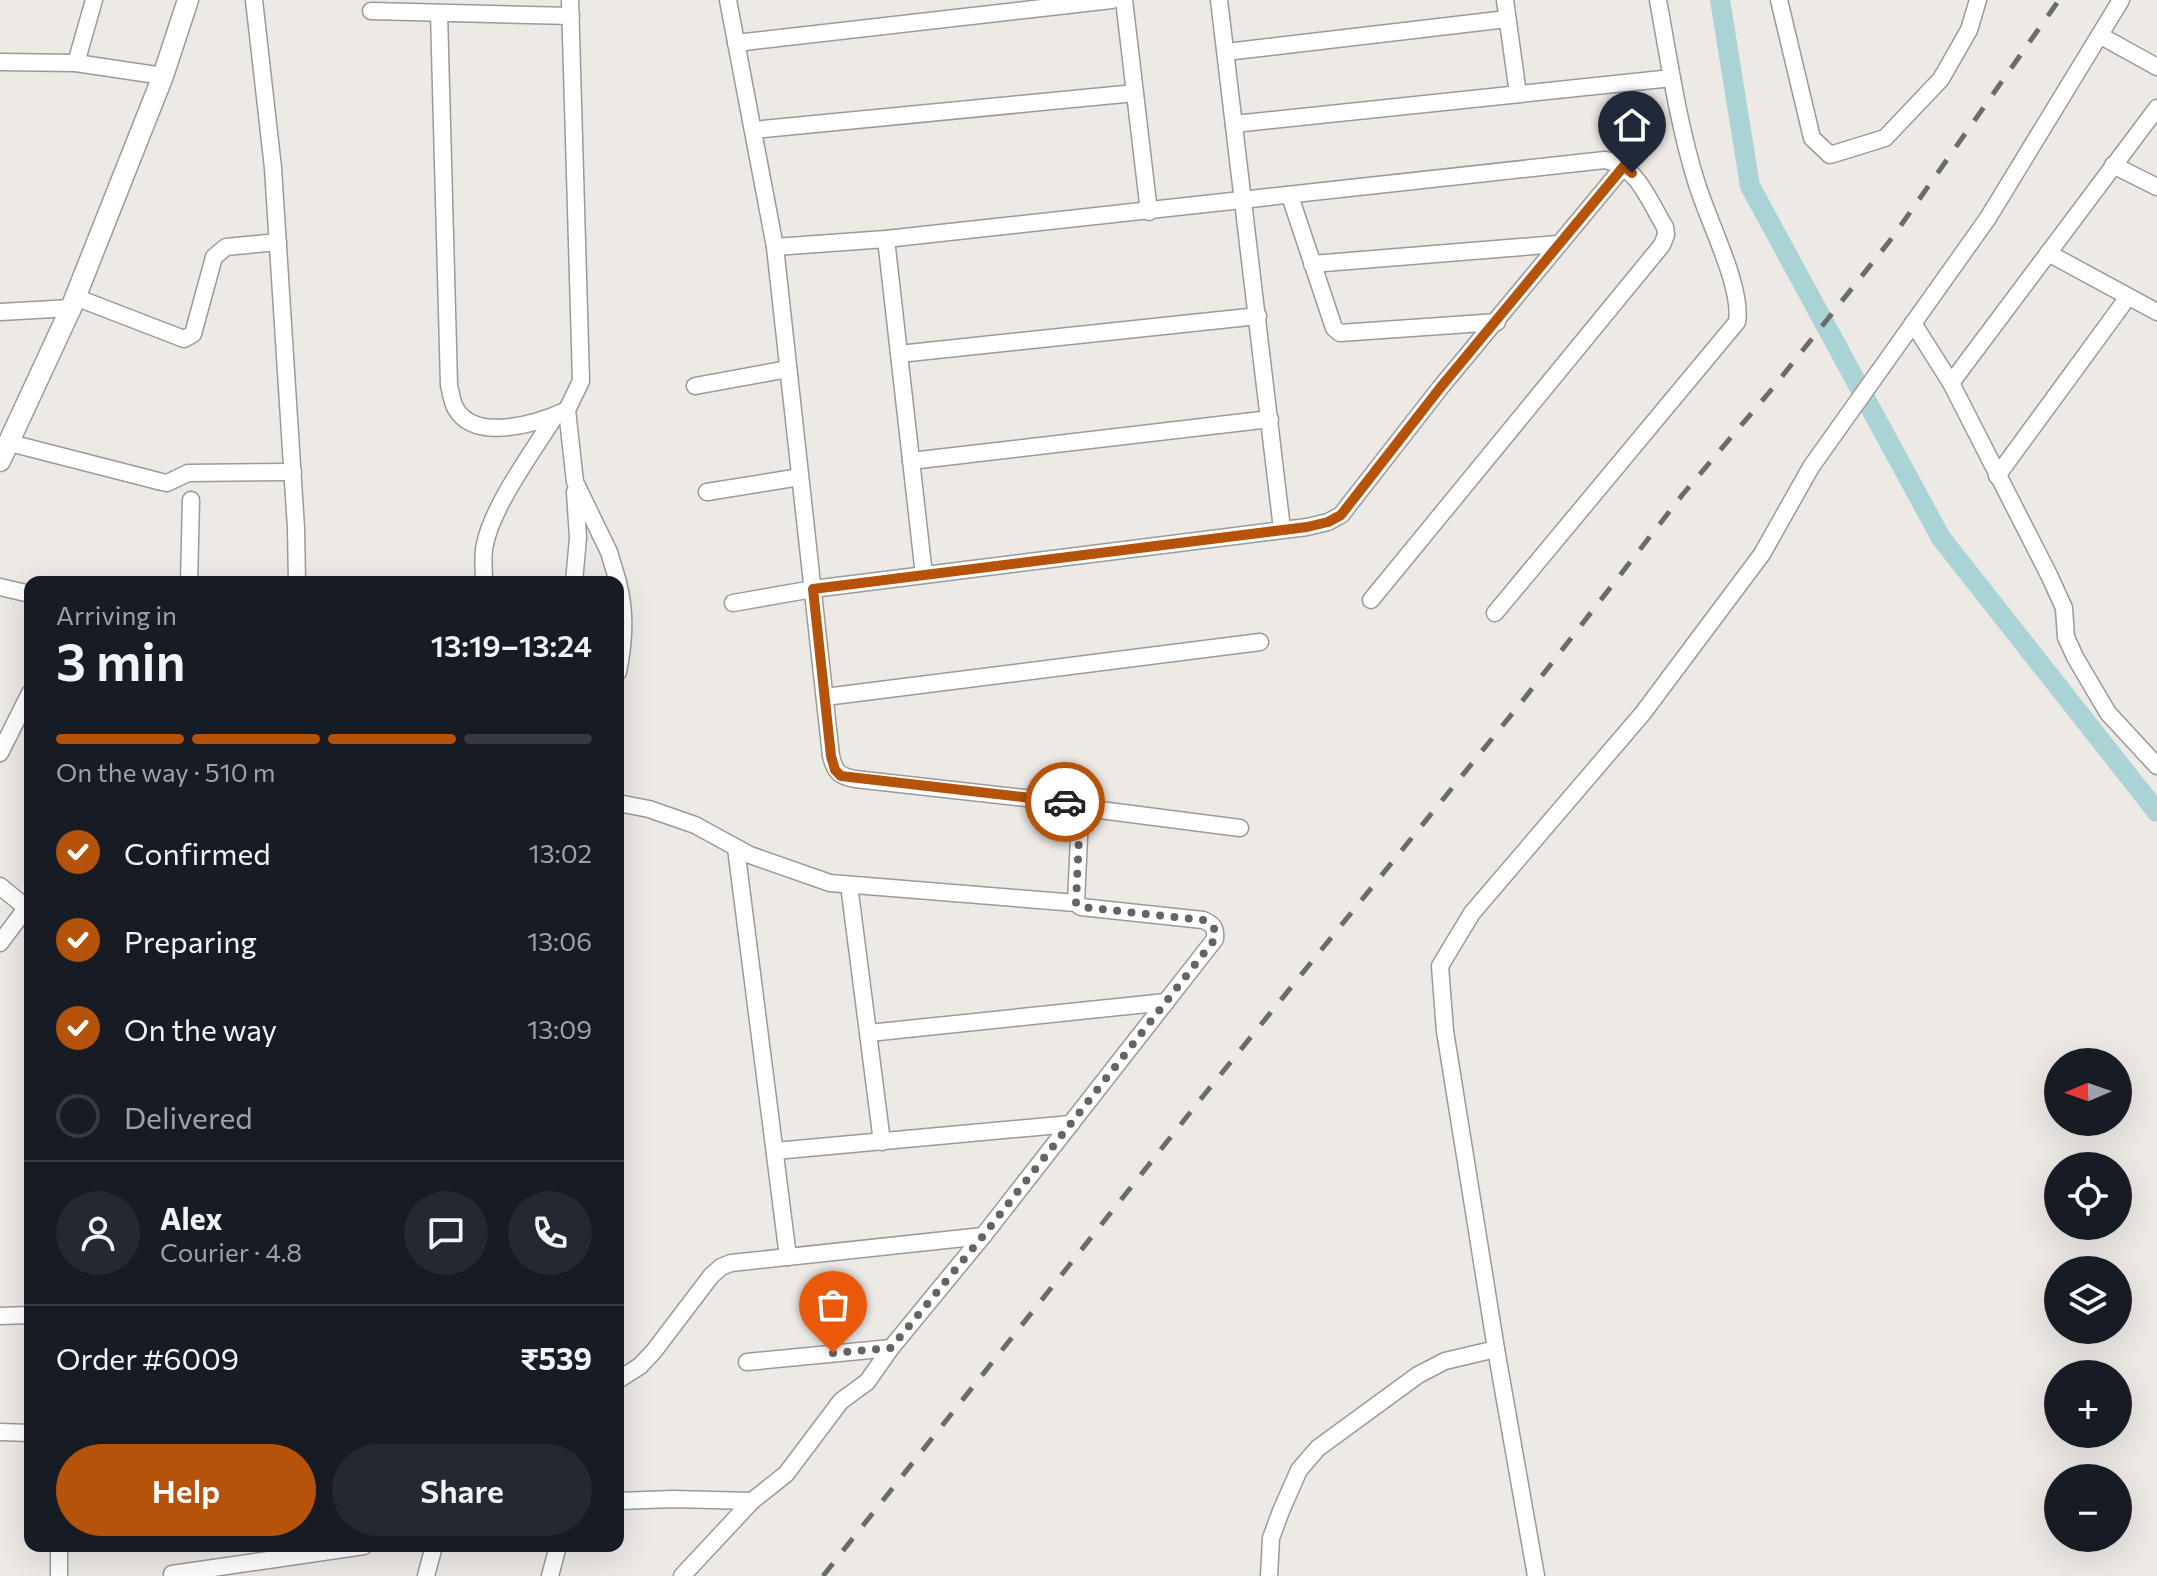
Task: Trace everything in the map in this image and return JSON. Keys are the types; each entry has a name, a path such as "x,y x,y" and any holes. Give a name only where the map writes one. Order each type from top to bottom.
{"street":[{"path":"76,63 94,0"},
{"path":"188,0 163,76 73,302 5,452 167,483 188,473 293,472"},
{"path":"254,0 273,168 297,576"},
{"path":"728,0 775,247 835,770 841,776 1070,803 1077,807 1240,828"},
{"path":"736,43 1112,0"},
{"path":"1124,0 1149,212"},
{"path":"1219,0 1282,529"},
{"path":"1505,0 1518,94"},
{"path":"1495,613 1737,322 1738,295 1695,179 1658,0"},
{"path":"1779,0 1812,138 1830,155 1885,138 1894,129 1941,79 1969,30 1978,0"},
{"path":"1536,1576 1445,1031 1440,966 1472,913 1643,713 1762,554 1811,467 1988,218 2121,0"},
{"path":"371,11 439,13 570,8 581,381 505,498 487,536 483,555 484,576"},
{"path":"439,13 449,385 456,409 469,423 511,428 561,413"},
{"path":"1226,52 1507,19"},
{"path":"2101,36 2157,67"},
{"path":"0,62 76,63 163,76"},
{"path":"1234,124 1672,78"},
{"path":"753,130 1135,93"},
{"path":"1951,383 2157,108"},
{"path":"775,247 1149,212 1605,160 1624,166 1632,173 1665,227 1662,245 1371,600"},
{"path":"2113,165 2157,187"},
{"path":"733,603 813,589 1328,522 1341,515 1440,388 1624,166"},
{"path":"1290,196 1334,328 1340,333 1497,322"},
{"path":"886,239 924,575"},
{"path":"0,312 73,302 188,338 193,334 214,257 219,251 226,247 278,242"},
{"path":"1312,264 1558,244"},
{"path":"2048,253 2157,312"},
{"path":"1997,476 2128,297"},
{"path":"899,354 1258,316"},
{"path":"1913,323 1951,383 2064,608 2066,637 2075,657 2108,713 2157,766"},
{"path":"695,386 788,369"},
{"path":"561,413 575,482 578,538 575,576"},
{"path":"911,461 1270,419"},
{"path":"707,492 800,477"},
{"path":"575,482 609,552 616,576"},
{"path":"189,576 191,500"},
{"path":"0,587 24,593"},
{"path":"825,697 1260,642"},
{"path":"0,753 24,705"},
{"path":"624,804 695,825 736,848 785,869 830,883 1076,903 1081,907 1203,920 1216,930 1215,939 867,1382 841,1401 786,1474 752,1501 682,1576"},
{"path":"1076,903 1080,815 1077,807"},
{"path":"736,848 788,1257"},
{"path":"849,885 882,1142"},
{"path":"0,886 24,903"},
{"path":"0,943 24,913"},
{"path":"869,1033 1166,1002"},
{"path":"775,1151 1071,1124"},
{"path":"624,1376 640,1366 721,1267 731,1263 983,1236"},
{"path":"0,1316 24,1315"},
{"path":"747,1362 891,1348"},
{"path":"1269,1576 1271,1538 1281,1511 1299,1470 1318,1448 1418,1375 1445,1361 1496,1349"},
{"path":"0,1432 24,1433"},
{"path":"624,1501 752,1501"},
{"path":"59,1552 59,1576"},
{"path":"172,1574 323,1552"},
{"path":"426,1576 432,1552"},
{"path":"550,1576 556,1552"}],"waterway":[{"path":"1720,0 1750,186 1941,538 2157,812"}],"railway":[{"path":"823,1576 1204,1095 1520,704 1683,494 1772,389 1892,238 2059,0"}],"way so far":[{"path":"833,1353 891,1348 983,1236 1215,939 1216,930 1203,920 1081,907 1076,903 1080,815 1077,807 1065,802"}],"route":[{"path":"1065,802 841,776 835,770 831,756 813,589 1328,522 1341,515 1440,388 1624,166 1632,173"}]}
